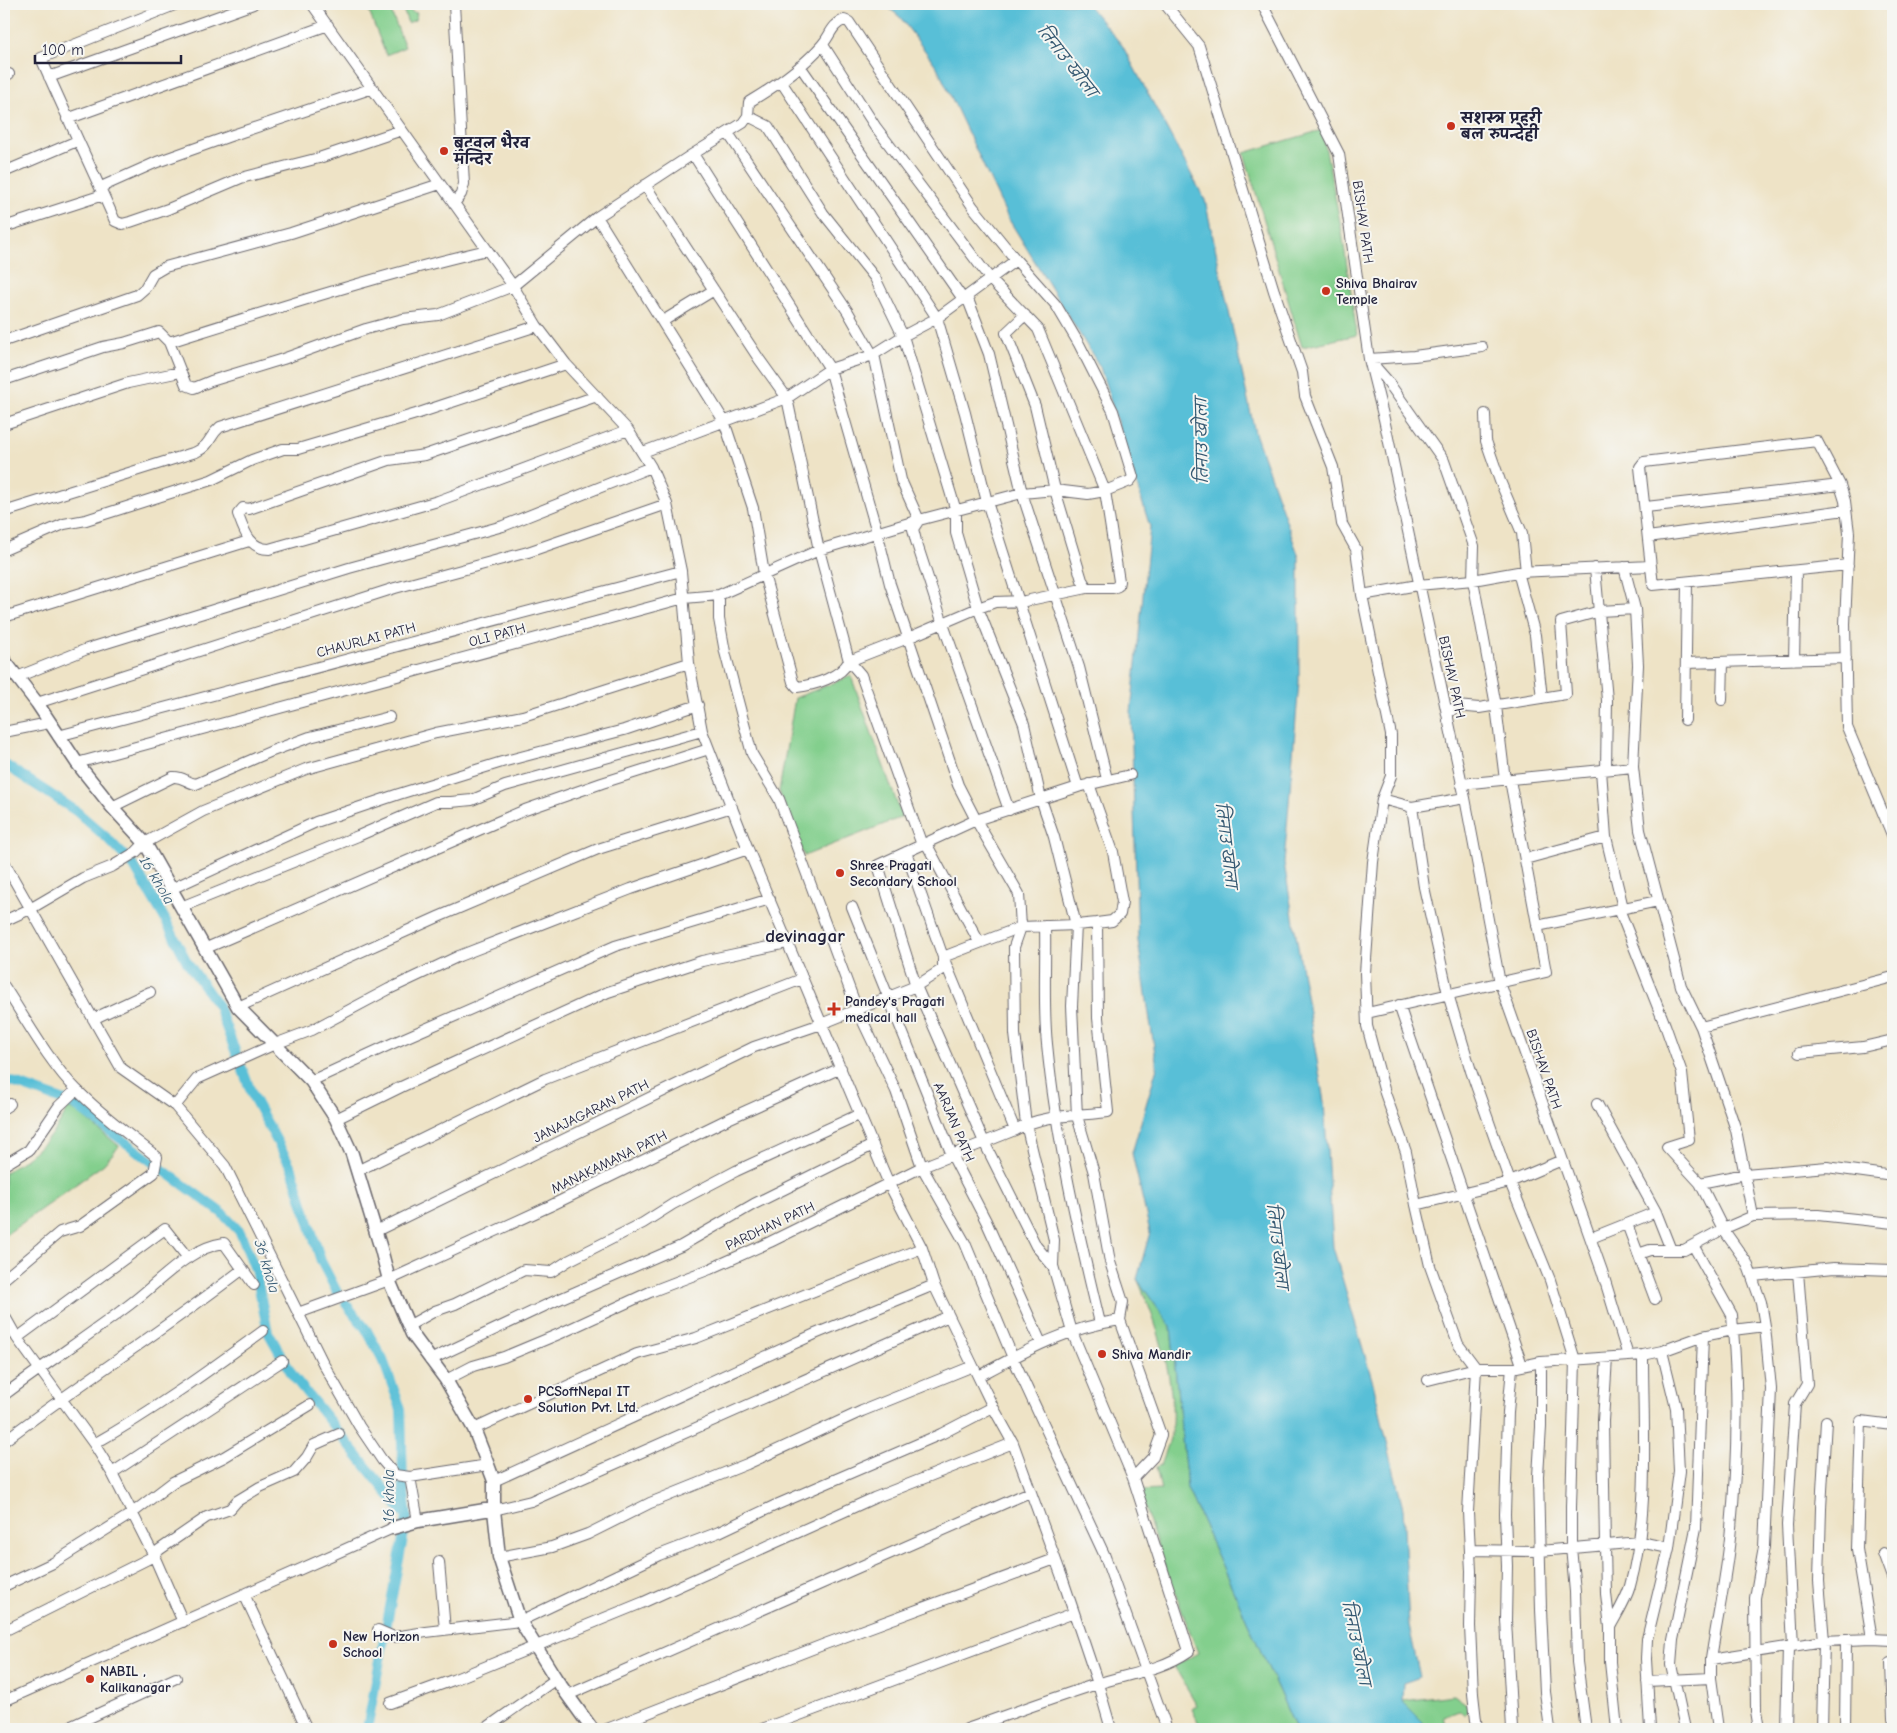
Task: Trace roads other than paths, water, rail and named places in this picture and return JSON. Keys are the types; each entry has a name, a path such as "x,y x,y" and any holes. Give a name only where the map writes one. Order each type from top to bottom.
{"street":[{"path":"177,4 41,58 67,119 115,221 122,224 168,209 241,178 319,158 402,130"},
{"path":"49,77 253,4"},
{"path":"312,4 513,286 537,326 566,364 628,430 652,467 668,504 681,571 689,663 702,731 748,849 889,1184 922,1248 934,1284 949,1316 993,1407 1013,1443 1074,1613 1111,1729"},
{"path":"454,4 464,184 461,194 454,204"},
{"path":"1165,4 1199,46 1274,291 1302,372 1305,396 1333,468 1342,524 1356,548 1362,595 1390,734 1391,776 1382,799 1372,871 1366,974 1367,1026 1370,1044 1384,1093 1406,1152 1430,1266 1458,1344 1476,1368 1468,1512 1471,1646 1477,1729"},
{"name":"BISHAV PATH","path":"1262,4 1339,154 1369,359 1384,419 1464,798 1500,983 1591,1238 1628,1356"},
{"path":"4,380 103,347 124,344 159,332 169,342 186,385 194,388 366,329 404,319 438,315 513,286 597,217 644,185 744,123 748,116 749,102 782,82 800,66 823,44 837,23 844,20 849,22 973,207 1016,260 937,318 873,355 830,368 787,398 643,452"},
{"path":"67,119 328,25"},
{"path":"597,217 724,421 753,508 764,574 793,682 797,687 809,685 829,677 845,668 849,661 996,602 1025,601 1087,588 1113,588 1118,586 1119,581 1105,491 1038,328 991,280 876,126 823,44"},
{"path":"800,66 891,198 965,298 989,354 1022,493 1079,668 1107,779"},
{"path":"782,82 937,318 965,413 987,502 1078,787"},
{"path":"4,227 102,191 157,162 372,88"},
{"path":"748,116 768,126 823,213 875,278 903,336 956,511 956,533 978,608 1024,724 1041,799 1054,836 1076,925 1072,1006 1077,1116 1094,1174 1110,1262 1123,1302 1120,1320 1161,1435 1153,1458 1133,1478"},
{"path":"728,133 848,312 875,359 901,480 919,520 913,529 942,624 1009,810"},
{"path":"4,172 77,141"},
{"path":"693,154 830,368 890,584 958,785 1019,894 1021,927 1014,947 1015,1034 1026,1124 1054,1240 1053,1266 1072,1332 1133,1478 1189,1651 1182,1656 1147,1671 1098,1684 967,1729"},
{"path":"4,341 137,295 145,288 153,274 165,267 290,233 440,184"},
{"path":"644,185 759,359 787,398 819,550 849,661 861,675 924,844 979,942"},
{"path":"169,342 333,291 430,263 487,250"},
{"name":"OLI PATH","path":"77,763 684,598 719,595 819,550 919,520 1022,493 1055,490 1088,494 1105,491 1130,481 1133,477 1113,412 1079,344 1056,305 1016,260"},
{"path":"663,321 714,290"},
{"path":"1025,315 1006,333 1035,406 1055,490 1082,580 1087,588"},
{"path":"4,512 196,452 206,447 213,433 220,428 537,326"},
{"path":"1369,359 1414,356 1482,347"},
{"path":"1367,1012 1546,972 1508,780 1473,580 1474,546 1444,461 1386,379 1369,359"},
{"path":"4,550 64,524 86,520 211,480 252,460 283,449 298,449 416,414 566,364"},
{"path":"4,424 128,383 180,372"},
{"path":"597,396 425,455 389,460 249,509 244,508 238,514 249,541 261,548 269,548 438,501 628,430"},
{"path":"1485,414 1486,441 1500,482 1522,533 1522,572 1535,635 1542,698"},
{"path":"1848,565 1653,585 1646,507 1640,467 1644,462 1817,441 1840,485 1845,501 1849,533 1848,565 1845,624 1847,727 1893,837"},
{"path":"17,677 87,649 204,612 350,568 503,526 652,467"},
{"path":"1646,507 1840,485"},
{"path":"37,703 395,588 528,552 668,504"},
{"path":"1648,538 1846,510"},
{"path":"4,617 249,541"},
{"path":"1362,595 1418,585 1473,580 1522,572 1651,566"},
{"path":"1624,567 1635,609 1638,665 1633,767 1640,830 1681,986 1701,1027 1736,1130 1754,1216"},
{"path":"1595,568 1607,700 1603,770 1606,837 1621,908 1682,1073 1689,1140 1667,1147 1700,1183 1723,1229 1747,1263 1761,1302 1765,1326 1771,1389 1764,1547 1755,1598 1756,1711 1758,1729"},
{"name":"CHAURLAI PATH","path":"58,736 681,571"},
{"path":"1794,660 1796,571"},
{"path":"1685,720 1687,582"},
{"path":"719,595 718,619 752,754 779,799 857,1009 896,1091 922,1167 965,1243 1013,1358 1104,1554 1167,1729"},
{"path":"1448,722 1448,713 1457,706 1479,708 1566,694 1561,622 1600,611 1635,609"},
{"path":"1686,663 1846,658"},
{"path":"4,660 37,703 77,763 112,807 171,889 238,1007 311,1082 336,1119 352,1154 389,1280 408,1326 430,1360 446,1380 474,1429 488,1464 494,1481 494,1510 499,1557 520,1621 556,1679 592,1729"},
{"path":"1722,700 1723,662"},
{"path":"4,921 30,909 83,878 113,866 140,847 203,811 306,769 436,733 523,716 689,663"},
{"path":"171,889 316,822 446,779 502,762 624,730 698,705"},
{"path":"112,807 173,777 180,776 190,783 196,784 310,737 389,717"},
{"path":"4,732 50,723"},
{"path":"181,907 358,836 436,802 472,800 505,786 702,731"},
{"path":"204,949 525,810 602,783 709,750"},
{"path":"1461,784 1633,767"},
{"path":"1053,1266 1036,1246 984,1142 916,986 878,865 976,820 1088,784 1130,775"},
{"path":"943,957 1021,927 1097,923 1112,921 1120,914 1122,902 1113,852 1088,784"},
{"path":"1382,799 1412,807 1464,798"},
{"path":"238,1007 438,917 598,849 732,807"},
{"path":"1412,807 1424,887 1448,994 1471,1070 1510,1182 1550,1280 1575,1360 1572,1547 1577,1662 1586,1729"},
{"path":"1525,859 1606,837"},
{"path":"175,1106 197,1079 275,1044 312,1030 389,989 459,956 631,889 748,849"},
{"path":"906,852 943,957 1015,1130"},
{"path":"4,862 121,1068 175,1106 225,1166 324,1365 359,1426 382,1460 395,1475 410,1477 488,1464"},
{"path":"311,1082 391,1044 615,946 770,898"},
{"path":"1537,926 1658,901"},
{"name":"AARJAN PATH","path":"852,907 952,1155 986,1222 1041,1342"},
{"name":"PARDHAN PATH","path":"446,1380 473,1366 504,1357 650,1292 710,1269 922,1167 1026,1124 1056,1116 1077,1116 1108,1112 1098,1018 1097,923"},
{"path":"1045,926 1046,1042 1056,1116 1080,1242 1100,1323"},
{"path":"336,1119 400,1087 608,992 702,961 787,942"},
{"name":"JANAJAGARAN PATH","path":"376,1231 754,1047 821,1024 916,986 943,969 943,957"},
{"path":"1701,1027 1893,977"},
{"path":"357,1171 545,1079 802,978"},
{"path":"4,986 58,1068 76,1090 157,1157 154,1173 80,1226 60,1232 4,1279"},
{"path":"93,1019 150,992"},
{"path":"1399,1005 1517,1366 1507,1443 1508,1483 1505,1514 1507,1551 1506,1620 1512,1729"},
{"path":"1798,1053 1863,1047 1893,1040"},
{"name":"MANAKAMANA PATH","path":"298,1313 389,1280 550,1206 728,1119 841,1068"},
{"path":"4,1166 29,1150 59,1106 76,1090"},
{"path":"1597,1104 1656,1212 1671,1250"},
{"path":"408,1326 434,1311 455,1304 524,1270 551,1272 568,1260 643,1223 673,1204 736,1171 860,1114"},
{"path":"430,1360 554,1301 681,1246 754,1204 873,1145"},
{"path":"1416,1205 1510,1182 1562,1160"},
{"path":"1700,1183 1745,1174 1826,1167 1893,1176"},
{"path":"1591,1238 1656,1212"},
{"path":"1638,1254 1650,1250 1684,1250 1723,1229 1754,1216 1818,1215 1893,1223"},
{"path":"1627,1224 1655,1299"},
{"path":"16,1338 166,1229 188,1258"},
{"path":"4,1394 38,1368 130,1305 188,1258 210,1245 224,1243 254,1285"},
{"path":"1693,1245 1732,1315 1733,1330 1737,1443 1730,1540 1711,1658 1711,1678 1718,1729"},
{"path":"474,1429 637,1354 696,1338 922,1248"},
{"path":"1753,1276 1834,1268 1893,1270"},
{"path":"4,1441 61,1398 202,1300 243,1269"},
{"path":"1786,1729 1791,1647 1787,1525 1795,1404 1807,1384 1798,1272"},
{"path":"494,1481 815,1334 934,1284"},
{"path":"4,1315 7,1328 61,1398 112,1473 131,1514 154,1556 183,1622"},
{"path":"4,1701 392,1528 415,1522 494,1510 532,1501 949,1316"},
{"path":"979,1376 1041,1342 1100,1323 1120,1320"},
{"path":"1428,1380 1476,1368 1643,1355 1704,1336 1765,1326"},
{"path":"94,1444 175,1394 263,1331"},
{"path":"1685,1729 1671,1665 1673,1640 1696,1528 1704,1336"},
{"path":"1650,1729 1646,1659 1647,1639 1669,1548 1679,1471 1676,1408 1662,1350"},
{"path":"1610,1627 1629,1588 1640,1542 1644,1464 1643,1355"},
{"path":"1607,1358 1602,1421 1606,1594 1610,1627 1610,1662 1617,1729"},
{"path":"112,1473 282,1361"},
{"path":"1541,1362 1541,1427 1538,1476 1542,1647 1550,1729"},
{"path":"499,1557 552,1548 588,1534 650,1504 747,1464 862,1411 973,1366"},
{"path":"4,1586 53,1562 131,1514 173,1482 224,1457 310,1405"},
{"path":"378,1630 394,1637 520,1621 659,1555 719,1532 776,1505 942,1434 993,1407"},
{"path":"1822,1729 1824,1640 1819,1581 1826,1421"},
{"path":"1872,1639 1857,1549 1861,1421 1893,1425"},
{"path":"4,1631 154,1556 159,1550 207,1517 230,1509 236,1501 260,1487 294,1472 307,1457 314,1445 338,1434"},
{"path":"390,1703 644,1602 874,1498 1013,1443"},
{"path":"410,1477 415,1522"},
{"path":"568,1695 1030,1492"},
{"path":"1470,1550 1540,1551 1640,1542 1669,1548"},
{"path":"1884,1553 1893,1580"},
{"path":"607,1729 825,1644 1055,1559"},
{"path":"439,1562 445,1630"},
{"path":"244,1594 307,1729"},
{"path":"762,1729 1074,1613"},
{"path":"1711,1658 1791,1647 1824,1640 1893,1640"},
{"path":"1845,1729 1846,1640"},
{"path":"1891,1663 1893,1718"},
{"path":"65,1729 176,1678"},
{"path":"1647,1681 1711,1678"},
{"path":"485,1729 556,1679"}],"water":[{"name":"तिनाउ खोला","path":"884,4 1087,4 1122,45 1205,200 1255,433 1299,557 1299,682 1284,863 1324,1102 1333,1247 1373,1383 1403,1509 1409,1626 1420,1677 1403,1683 1402,1701 1423,1722 1421,1729 1296,1729 1187,1488 1171,1327 1137,1279 1150,1232 1132,1153 1157,1067 1138,941 1131,712 1150,527 1100,367 1008,218 937,67 900,17"}],"waterway":[{"name":"16 khola","path":"4,764 76,811 107,838 134,866 165,919 187,962 218,1006 236,1053"},
{"name":"16 khola","path":"242,1068 253,1097 292,1169 321,1261 338,1294"},
{"name":"36 khola","path":"4,1079 73,1104 222,1213 240,1232 255,1269 268,1332 293,1376 407,1517"},
{"name":"36 khola","path":"346,1304 366,1329 383,1360 401,1409 403,1483 407,1517 367,1729"}],"place":[{"name":"सशस्त्र प्रहरी बल रुपन्देही","path":"1451,126"},
{"name":"बुटवल भैरव मन्दिर","path":"444,151"},
{"name":"Shiva Bhairav Temple","path":"1326,291"},
{"name":"Shree Pragati Secondary School","path":"840,873"},
{"name":"Pandey's Pragati medical hall","path":"834,1009"},
{"name":"Shiva Mandir","path":"1102,1354"},
{"name":"PCSoftNepal IT Solution Pvt. Ltd.","path":"528,1399"},
{"name":"New Horizon School","path":"333,1644"},
{"name":"NABIL , Kalikanagar","path":"90,1679"}],"district":[{"name":"devinagar","path":"805,936"}]}
